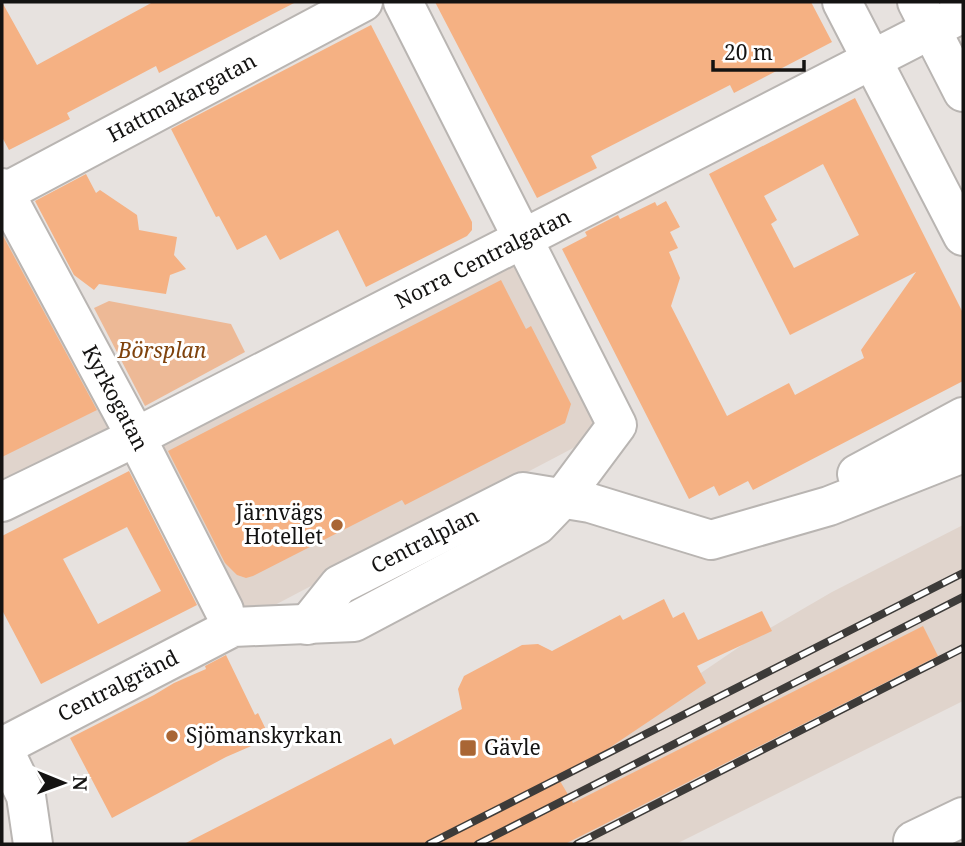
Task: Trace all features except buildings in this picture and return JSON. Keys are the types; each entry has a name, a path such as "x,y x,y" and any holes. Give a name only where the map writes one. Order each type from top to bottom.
{"street":[{"name":"Hattmakargatan","path":"3,192 363,2"},
{"path":"403,2 617,425 561,499"},
{"path":"842,2 963,236"},
{"path":"937,15 963,92"},
{"name":"Norra Centralgatan","path":"2,502 136,437 872,60 937,15"},
{"name":"Kyrkogatan","path":"3,192 136,437 220,627"},
{"path":"770,523 909,444 963,417"},
{"path":"770,523 829,506 963,453"},
{"name":"Centralplan","path":"220,627 307,625 339,585 523,492 590,503 711,540 770,523"},
{"name":"Centralgränd","path":"2,746 220,627"},
{"path":"2,746 26,796 33,844"},
{"path":"915,844 913,841 963,817"}],"shaded area":[{"path":"2,194 136,436 522,239 617,425 233,627 136,437 2,502"},
{"path":"963,525 963,701 676,844 378,844 642,713 748,641 832,592"}],"green space":[{"name":"Börsplan","path":"109,301 231,324 245,352 145,406 94,308"}],"railway":[{"path":"429,844 963,573"},
{"path":"478,844 963,597"},
{"path":"577,844 963,648"}],"place":[{"name":"Järnvägs Hotellet","path":"337,525"},
{"name":"Sjömanskyrkan","path":"172,736"},
{"name":"Gävle","path":"468,748"}]}
